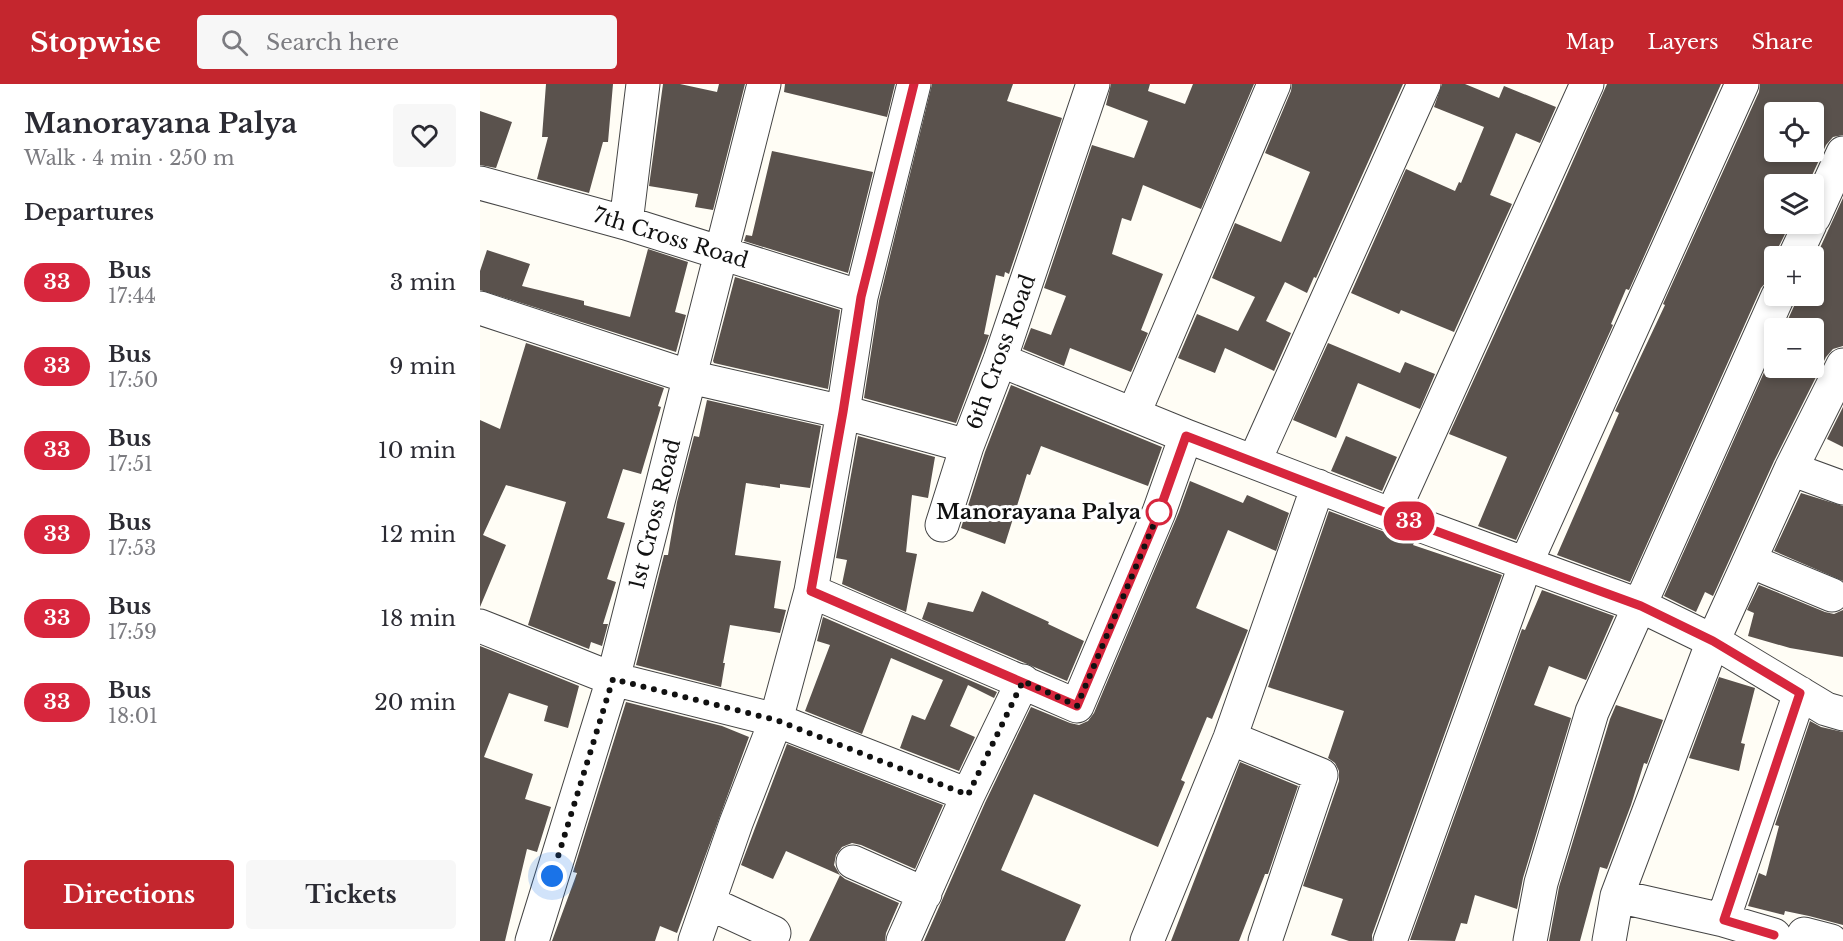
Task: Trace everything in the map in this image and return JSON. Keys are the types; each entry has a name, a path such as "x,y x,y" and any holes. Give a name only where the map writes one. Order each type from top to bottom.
{"street":[{"path":"626,223 643,84"},
{"name":"1st Cross Road","path":"532,941 613,679 764,84"},
{"path":"695,941 776,720 811,591 861,297 914,84"},
{"name":"6th Cross Road","path":"480,308 690,377 843,412 967,446 1000,360 1093,84"},
{"path":"1134,413 1274,84"},
{"path":"1254,462 1424,84"},
{"path":"1392,515 1587,84"},
{"path":"1390,941 1526,563 1742,84"},
{"path":"1824,195 1843,153"},
{"name":"7th Cross Road","path":"480,183 626,223 861,297"},
{"path":"1530,941 1541,883 1592,712 1774,306"},
{"path":"1000,360 1186,436 1392,515 1641,606 1713,641 1826,709 1843,714"},
{"path":"1609,941 1617,896 1713,641 1791,468 1843,365"},
{"path":"811,591 1077,706 1159,512 1186,436"},
{"path":"942,525 967,446"},
{"path":"1791,468 1843,488"},
{"path":"1147,941 1230,738 1318,486"},
{"path":"1750,561 1832,596"},
{"path":"480,626 613,679 776,720 968,795"},
{"path":"903,941 968,795 1023,681"},
{"path":"1724,920 1800,693"},
{"path":"1230,738 1321,775 1264,941"},
{"path":"853,862 925,894"},
{"path":"1617,896 1803,937"},
{"path":"709,903 774,933"}],"building":[{"path":"546,84 613,84 608,142 603,142 589,193 537,179 548,137 542,137"},
{"path":"663,84 680,84 717,92 719,84 745,84 713,210 695,207 698,194 649,186"},
{"path":"785,84 895,84 887,117 784,92"},
{"path":"932,84 1013,84 1007,101 1062,118 1009,274 1005,272 1004,277 996,275 984,334 989,335 956,423 864,398 879,301"},
{"path":"1111,84 1150,84 1148,91 1185,104 1193,84 1254,84 1201,209 1143,185 1131,221 1122,218 1112,254 1163,274 1141,330 1148,333 1131,372 1070,348 1064,366 1023,349 1031,328 1051,335 1066,296 1044,288 1092,145 1134,158 1148,121 1106,105"},
{"path":"1292,84 1403,84 1316,278 1314,277 1307,293 1285,282 1266,321 1291,333 1274,371 1225,348 1215,373 1178,358 1197,314 1238,331 1255,297 1212,278 1235,223 1281,242 1310,172 1265,153"},
{"path":"1442,84 1465,84 1499,98 1504,86 1556,107 1540,143 1516,133 1490,195 1512,204 1454,332 1401,310 1399,314 1351,293 1406,169 1455,191 1459,182 1461,183 1484,127 1434,107"},
{"path":"1607,84 1721,84 1629,290 1626,289 1611,324 1613,325 1516,540 1478,526 1507,457 1449,434"},
{"path":"1760,84 1843,84 1843,135 1833,137 1824,149 1824,102 1764,102 1764,162 1818,162 1813,174 1764,174 1764,234 1785,234 1779,246 1764,246 1764,284 1630,582 1557,555 1619,413 1615,411 1665,305 1663,304 1759,92"},
{"path":"480,111 512,122 496,168 480,165"},
{"path":"772,151 873,172 848,273 744,241 746,235 752,236"},
{"path":"1843,198 1843,346 1833,349 1824,361 1824,318 1789,318 1794,306 1824,306 1824,246 1821,246"},
{"path":"648,249 688,262 675,312 686,315 676,352 480,290 480,271 487,250 530,264 522,286 584,301 584,305 630,317"},
{"path":"735,277 840,310 828,389 714,363"},
{"path":"526,343 664,388 658,406 661,407 641,474 623,469 607,518 625,523 607,579 616,582 603,624 608,624 602,646 591,642 589,649 528,625 566,502 506,485 483,535 506,545 480,607 480,420 500,429"},
{"path":"1328,343 1400,373 1405,362 1435,374 1420,409 1358,383 1336,438 1293,420"},
{"path":"1764,372 1764,378 1816,378 1774,461 1713,596 1705,592 1696,612 1664,596"},
{"path":"1011,385 1162,447 1148,486 1041,446 1030,475 1027,474 1005,544 961,528 985,452"},
{"path":"707,400 821,426 810,488 780,484 780,488 746,483 735,555 781,561 774,608 786,610 780,633 730,625 721,687 636,665 664,555 668,555 677,502 694,436 699,437"},
{"path":"1843,407 1843,447 1827,439"},
{"path":"858,436 935,457 928,498 912,495 906,552 917,554 906,612 842,584 847,560 836,558"},
{"path":"1346,436 1397,457 1382,491 1331,471"},
{"path":"1190,481 1243,503 1247,495 1289,513 1276,551 1228,530 1196,608 1248,630 1212,719 1207,717 1181,780 1185,782 1158,847 1034,794 1001,870 1081,905 1065,941 924,941 985,803 1031,707 1079,725 1088,721 1094,713"},
{"path":"1801,493 1843,506 1843,581 1774,551"},
{"path":"1329,511 1414,543 1413,545 1502,575 1372,935 1372,941 1349,941 1331,935 1343,899 1303,886 1339,781 1339,771 1335,763 1328,758 1344,711 1268,687"},
{"path":"1759,585 1825,612 1834,614 1843,610 1843,657 1790,648 1748,636 1754,613 1747,610"},
{"path":"1542,590 1614,616 1586,680 1549,666 1534,705 1571,718 1523,878 1517,909 1475,895 1467,924 1461,923 1455,941 1410,940 1522,629 1525,630"},
{"path":"982,591 1084,641 1067,681 922,619 928,602 973,612"},
{"path":"823,617 997,692 994,698 968,685 950,726 975,737 959,771 900,748 912,715 925,720 943,680 891,658 862,734 805,711 830,645 817,641"},
{"path":"480,646 579,686 568,728 544,721 548,706 509,693 484,757 533,774 525,799 551,807 537,852 527,849 505,941 480,941"},
{"path":"1719,677 1755,688 1741,743 1745,744 1739,771 1689,758"},
{"path":"626,702 722,726 749,737 677,933 660,926 655,941 552,941 577,873 573,872"},
{"path":"1616,705 1663,720 1647,764 1644,763 1607,869 1600,867 1580,941 1549,941 1559,887"},
{"path":"1810,721 1821,727 1843,732 1843,925 1785,911 1784,915 1748,906 1759,873 1766,876 1779,826 1775,825"},
{"path":"787,744 943,805 915,869 852,843 842,847 836,855 834,865 840,875 786,851 773,879 741,865"},
{"path":"1240,762 1298,786 1268,874 1265,874 1239,941 1171,941"},
{"path":"840,875 899,903 886,933 885,941 809,941"}],"bus line":[{"name":"33","path":"914,84 861,297 811,591 1077,706 1159,512 1186,436 1392,515 1641,606 1713,641 1800,693 1724,920 1774,935"}],"place":[{"name":"Manorayana Palya","path":"1159,512"}],"route":[{"path":"552,876 613,679 776,720 968,795 1023,681 1077,706 1159,512"}]}
